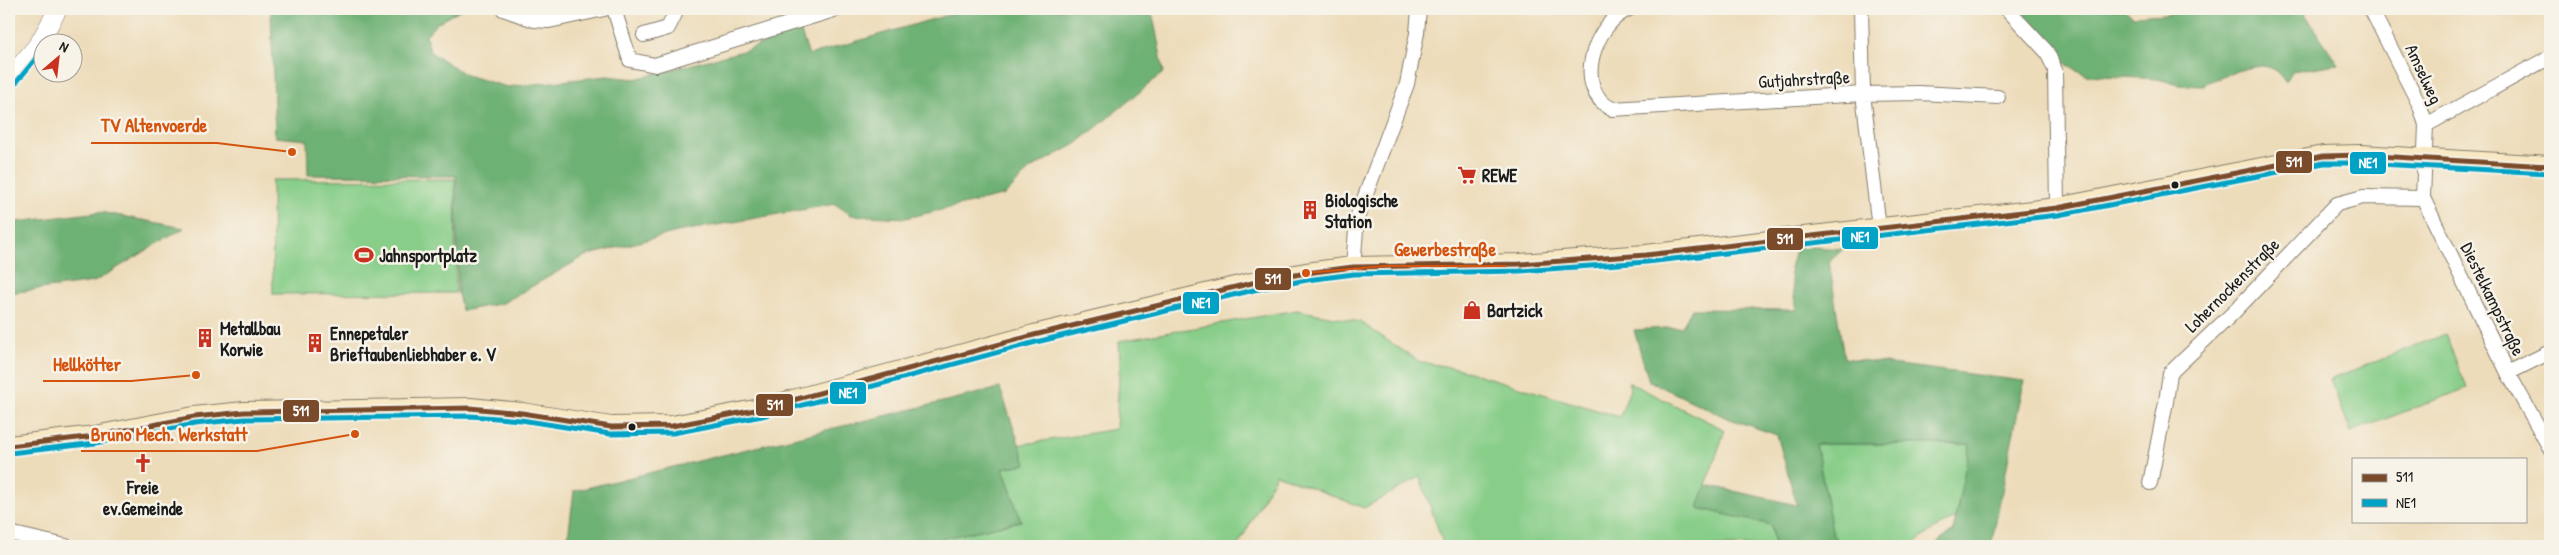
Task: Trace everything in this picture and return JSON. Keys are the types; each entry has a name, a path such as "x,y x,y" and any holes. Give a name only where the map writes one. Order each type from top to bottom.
{"main road":[{"path":"9,446 95,436 194,417 244,412 470,408 522,413 611,427 672,426 760,409 965,352 1252,283 1353,267 1520,264 1646,255 2057,208 2323,156 2550,166"}],"street":[{"path":"11,72 39,42 58,9"},
{"path":"503,9 534,20 549,21 604,9"},
{"path":"614,9 630,60 655,65 837,9"},
{"path":"644,35 668,28 675,14 674,9"},
{"path":"1353,267 1357,218 1373,170 1407,84 1417,34 1419,9"},
{"name":"Gutjahrstraße","path":"1629,9 1618,13 1605,31 1591,57 1589,70 1596,96 1602,104 1612,109 1918,92 1998,97"},
{"path":"1862,9 1863,94 1879,228"},
{"path":"2007,9 2047,52 2055,70 2057,208"},
{"name":"Amselweg","path":"2371,9 2420,106 2426,125 2423,159"},
{"path":"2426,125 2550,57"},
{"name":"Diestelkampstraße","path":"2423,159 2423,198 2508,373 2550,448"},
{"name":"Lohernockenstraße","path":"2150,483 2170,373 2232,314 2337,204 2363,197 2423,198"},
{"path":"2508,373 2550,352"},
{"path":"9,532 66,546"}],"green space":[{"path":"271,9 461,9 436,24 426,35 430,52 466,75 507,87 607,76 635,79 743,51 800,30 809,55 968,9 1132,9 1153,16 1164,72 1076,144 1030,169 1005,195 906,218 851,215 835,204 677,232 585,256 503,303 462,311 458,294 456,176 308,175 307,140 275,137"},
{"path":"2012,9 2123,9 2133,16 2246,9 2306,9 2305,14 2338,64 2292,71 2286,82 2278,73 2270,68 2250,67 2207,82 2204,86 2179,85 2158,79 2086,75 2061,61"},
{"name":"Jahnsportplatz","path":"455,179 456,293 273,294 272,180"},
{"path":"100,212 184,228 94,282 9,293 9,223"},
{"path":"1796,246 1843,249 1829,262 1844,358 2024,381 1991,546 1933,546 1953,531 1970,444 1816,444 1833,536 1845,546 1774,546 1771,525 1698,508 1706,485 1797,505 1777,435 1727,418 1649,381 1634,330 1682,327 1692,309 1796,310 1790,269"},
{"path":"1297,310 1360,322 1420,362 1456,368 1620,417 1630,389 1628,382 1725,430 1698,508 1771,525 1774,546 1444,546 1420,477 1364,508 1276,474 1238,546 909,546 1021,521 1003,468 1026,464 1019,445 1116,429 1120,360 1119,341"},
{"path":"2445,334 2467,388 2351,432 2330,379"},
{"path":"1000,388 1026,464 1003,468 1021,521 908,546 567,546 574,491"},
{"path":"1816,444 1971,444 1955,518 1932,530 1911,546 1845,546 1833,536"}],"transit line":[{"name":"NE1","path":"15,84 32,63"},
{"name":"511","path":"9,446 95,436 194,417 244,412 470,408 522,413 611,427 672,426 760,409 1034,335 1252,283 1306,273 1353,267 1520,264 1646,255 2057,208 2323,156 2360,155 2550,166"},
{"name":"NE1","path":"10,453 96,443 195,424 244,419 470,416 521,420 610,434 673,433 762,416 1036,342 1254,290 1307,280 1354,274 1520,271 1647,262 2058,215 2324,163 2360,163 2550,173"}],"place":[{"name":"TV Altenvoerde","path":"292,152"},
{"name":"REWE","path":"1467,175"},
{"name":"Biologische Station","path":"1310,210"},
{"name":"Jahnsportplatz","path":"364,255"},
{"name":"Gewerbestraße","path":"1306,273"},
{"name":"Bartzick","path":"1472,310"},
{"name":"Metallbau Korwie","path":"205,338"},
{"name":"Ennepetaler Brieftaubenliebhaber e. V","path":"315,343"},
{"name":"Hellkötter","path":"196,375"},
{"name":"Bruno Mech. Werkstatt","path":"355,434"},
{"name":"Freie ev.Gemeinde","path":"143,463"}]}
